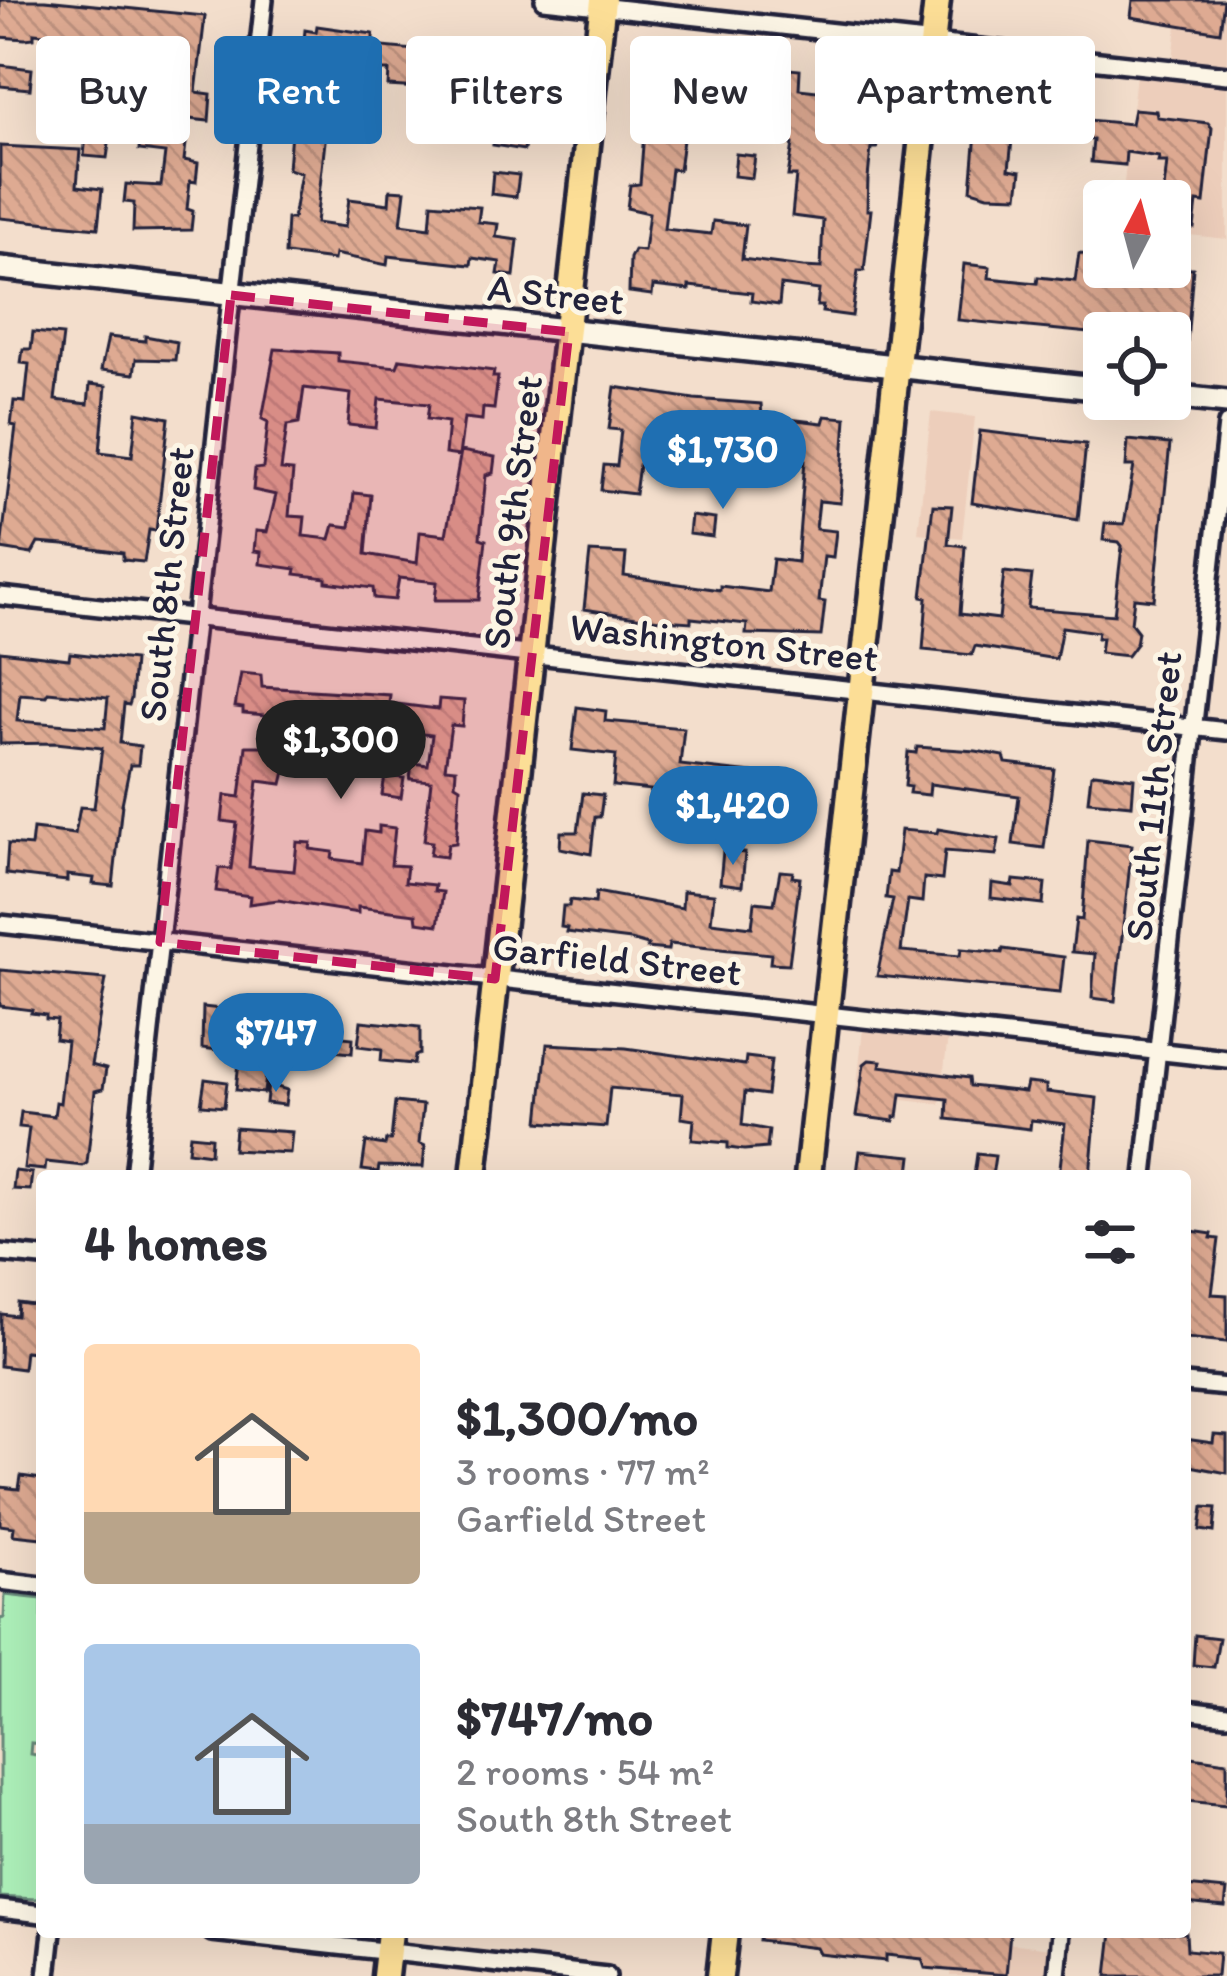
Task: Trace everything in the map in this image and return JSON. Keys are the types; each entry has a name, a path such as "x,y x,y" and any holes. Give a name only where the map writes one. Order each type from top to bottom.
{"main road":[{"path":"933,36 937,0"},
{"name":"South 9th Street","path":"475,1170 603,3"},
{"path":"809,1170 921,144"},
{"name":"A Street","path":"0,268 1083,387"},
{"path":"1191,398 1227,402"},
{"path":"720,1976 724,1938"}],"street":[{"name":"South 8th Street","path":"135,1170 264,0"},
{"path":"544,0 889,36"},
{"path":"1095,60 1227,75"},
{"name":"South 11th Street","path":"1145,1170 1227,424"},
{"name":"Washington Street","path":"0,596 1227,731"},
{"name":"Garfield Street","path":"0,924 1227,1059"},
{"path":"0,1253 36,1256"},
{"path":"1191,1384 1227,1387"},
{"path":"0,1581 36,1585"},
{"path":"1191,1711 1227,1715"},
{"path":"0,1909 36,1913"},
{"path":"47,1976 51,1938"},
{"path":"262,1938 608,1976"},
{"path":"1057,1976 1060,1938"}],"highlighted area":[{"path":"231,295 569,332 495,979 160,942"}],"shaded area":[{"path":"1180,0 1227,0 1227,239 1191,235 1191,180 1124,180 1137,65 1172,68"},
{"path":"931,412 975,417 962,538 918,533"},
{"path":"864,1019 949,1028 940,1104 856,1095"},
{"path":"955,1938 1060,1949 1057,1976 950,1976"}],"green space":[{"path":"5,1595 36,1598 36,1743 31,1743 30,1754 36,1755 36,1899 0,1897 0,1619 4,1618"}],"building":[{"path":"0,0 205,16 196,92 211,94 209,121 190,119 190,36 34,33 34,38 0,37"},
{"path":"1133,0 1224,0 1220,32 1131,17"},
{"path":"317,26 373,36 304,36 305,30 316,32"},
{"path":"382,47 406,49 406,87 388,86 389,71 382,71"},
{"path":"0,65 32,69 30,89 0,86"},
{"path":"791,69 800,70 799,89 815,91 815,144 877,144 871,148 867,210 871,210 864,271 858,271 852,316 822,312 823,306 817,306 819,290 781,285 779,305 751,301 752,293 689,286 689,290 653,286 652,295 629,292 630,258 634,250 644,251 649,213 627,208 630,185 640,184 643,144 682,144 679,170 671,169 664,229 711,234 713,221 746,225 742,259 821,268 823,220 792,216 796,176 788,176 793,144"},
{"path":"1134,109 1208,123 1212,128 1204,203 1197,202 1194,228 1191,180 1165,180 1167,162 1126,152 1125,165 1091,162 1095,121 1131,124"},
{"path":"85,144 109,144 107,158 84,156"},
{"path":"139,144 186,144 184,160 198,163 187,209 193,211 191,230 133,231 134,203 124,202 126,184 161,186 165,153 139,150"},
{"path":"290,144 325,144 316,223 345,227 349,199 389,204 390,190 405,191 401,224 430,228 432,203 480,207 478,222 498,224 496,237 518,240 514,276 498,274 500,262 472,258 471,265 388,256 387,265 335,254 334,260 285,254 287,219 293,219 301,173 288,169"},
{"path":"493,144 525,144 524,150"},
{"path":"975,144 1012,144 1009,169 1021,171 1018,196 971,190"},
{"path":"0,146 80,150 77,186 102,189 98,228 0,218"},
{"path":"736,154 755,156 752,178 734,176"},
{"path":"493,172 519,175 516,197 491,194"},
{"path":"1079,253 1083,253 1083,288 1191,288 1193,268 1189,312 1083,312 1083,332 958,320 964,264 990,267 989,278 1075,281"},
{"path":"33,332 63,335 55,400 88,404 90,384 106,386 100,452 132,456 137,412 169,418 156,531 149,530 144,562 123,560 123,553 64,545 38,543 32,554 1,549 16,426 11,425 14,401 25,402 29,364 21,363 23,349 31,349"},
{"path":"145,336 177,342 175,360 136,359 134,374 101,370 108,337 145,341"},
{"path":"275,349 338,353 338,361 397,367 400,359 494,371 493,377 498,377 494,409 483,408 482,420 464,418 459,456 445,454 448,422 427,419 429,404 379,399 376,428 348,425 351,394 304,388 299,423 287,425 281,470 293,471 289,516 305,517 303,536 330,539 334,525 350,527 354,493 371,495 366,554 417,563 420,532 446,535 461,451 495,457 493,473 486,475 480,538 486,540 479,600 435,600 437,582 399,578 395,600 374,598 373,588 326,582 326,578 295,574 296,569 260,564 261,552 254,551 256,531 267,532 276,495 253,490 255,469 263,468 268,422 262,419"},
{"path":"615,387 761,404 762,416 823,423 825,416 846,418 840,503 819,501 816,529 836,531 833,557 824,556 821,636 746,634 747,624 649,619 584,609 590,552 626,554 624,576 720,590 720,586 769,592 773,559 797,562 805,460 765,455 765,448 725,445 722,467 703,464 706,443 660,436 657,465 639,465 635,494 601,490 604,465 617,466 621,430 609,429"},
{"path":"980,431 1086,444 1078,520 972,503"},
{"path":"1128,440 1170,444 1154,600 1134,598 1131,623 1138,632 1127,656 1100,653 1098,632 1062,627 1056,659 975,646 972,655 923,650 927,598 922,597 933,505 952,506 948,544 965,546 960,614 999,619 1004,572 1032,575 1028,608 1114,615 1122,546 1103,540 1105,523 1124,524 1134,466 1126,466"},
{"path":"691,516 715,519 713,537 689,534"},
{"path":"0,651 134,660 120,743 140,746 138,765 130,765 122,804 113,886 93,884 94,878 67,875 67,881 6,874 8,844 31,846 33,829 75,834 80,807 94,808 102,748 0,744","holes":["20,694 108,698 105,728 17,721"]},
{"path":"241,673 261,675 262,687 390,695 389,703 438,709 439,699 464,701 462,726 451,725 445,768 456,769 455,784 460,787 456,843 448,844 446,857 430,855 432,842 424,841 431,781 410,779 412,763 428,765 432,735 386,730 342,728 341,743 320,741 317,765 287,763 282,784 258,781 251,841 249,867 294,871 297,842 333,852 332,859 362,863 365,831 395,828 391,865 407,866 405,882 435,885 434,891 443,892 438,925 417,922 416,914 358,907 358,913 278,900 249,904 250,896 216,891 219,868 231,869 237,823 222,821 225,795 240,797 246,746 283,746 286,717 243,713 243,708 235,707"},
{"path":"577,707 606,711 605,721 684,728 680,765 805,779 800,820 649,802 651,790 613,786 616,755 572,750"},
{"path":"917,747 976,751 1004,756 1006,763 1054,769 1044,848 1013,844 1019,796 930,784 929,795 909,793 910,787 905,786 908,752 916,753"},
{"path":"1095,773 1134,778 1132,805 1088,801"},
{"path":"385,776 404,778 401,798 382,795"},
{"path":"583,793 603,795 591,854 560,848 561,832 578,832"},
{"path":"938,829 999,839 996,855 945,851 942,880 924,878 922,902 908,900 901,951 960,956 961,949 1002,953 1003,949 1064,957 1060,993 877,976 893,899 886,898 889,872 896,873 901,830 937,833"},
{"path":"1088,840 1132,845 1115,1001 1092,998 1095,954 1072,952 1076,919 1082,920"},
{"path":"723,851 745,853 742,886 720,883"},
{"path":"780,871 800,878 789,964 770,963 771,954 669,944 668,950 647,948 630,940 566,932 561,927 563,906 569,906 570,900 595,903 596,892 682,908 683,891 714,894 711,922 752,927 755,902 774,904"},
{"path":"1014,880 1045,883 1043,904 991,898 992,883 1013,886"},
{"path":"0,970 106,979 91,1065 106,1069 103,1089 95,1091 83,1166 46,1162 45,1170 24,1168 29,1128 19,1127 21,1112 54,1116 56,1102 60,1103 67,1041 55,1039 57,1020 32,1010 0,1006"},
{"path":"203,1007 276,1015 286,1009 334,1011 332,1036 353,1038 352,1053 269,1049 264,1093 236,1090 240,1053 202,1048"},
{"path":"361,1021 420,1027 420,1054 414,1064 381,1061 382,1049 358,1046"},
{"path":"547,1044 626,1048 745,1065 746,1057 771,1060 767,1095 745,1092 742,1125 769,1130 767,1148 744,1150 728,1148 728,1143 692,1140 694,1120 681,1118 683,1094 610,1088 606,1127 539,1122"},
{"path":"881,1061 880,1066 969,1078 970,1086 1025,1092 1027,1083 1046,1085 1046,1092 1097,1098 1091,1170 1060,1170 1065,1124 1031,1120 1030,1129 947,1119 948,1099 901,1094 894,1121 856,1116 864,1064"},
{"path":"205,1079 227,1082 224,1107 201,1105"},
{"path":"268,1084 287,1090 285,1105 266,1103"},
{"path":"395,1102 423,1105 419,1143 425,1146 423,1167 362,1170 366,1142 385,1145 391,1140"},
{"path":"235,1128 292,1132 290,1153 233,1150"},
{"path":"190,1135 211,1137 210,1154 188,1151"},
{"path":"860,1151 912,1156 910,1170 857,1170"},
{"path":"977,1154 995,1156 993,1170 975,1170"},
{"path":"15,1171 32,1173 30,1190 13,1189"},
{"path":"1191,1231 1219,1239 1212,1294 1227,1295 1227,1342 1191,1339"},
{"path":"18,1303 36,1305 36,1352 25,1351 23,1369 0,1366 1,1314 17,1316"},
{"path":"1214,1435 1227,1436 1227,1473 1191,1466 1191,1440 1213,1443"},
{"path":"21,1476 36,1478 36,1537 13,1535 14,1527 0,1525 0,1487 19,1489"},
{"path":"1203,1507 1216,1508 1214,1532 1200,1530"},
{"path":"1195,1635 1219,1638 1214,1667 1193,1665"},
{"path":"1191,1757 1227,1762 1227,1805 1191,1802"},
{"path":"1191,1887 1227,1890 1225,1907 1191,1904"},
{"path":"1009,1938 1006,1975 925,1968 922,1959 886,1955 886,1961 819,1954 816,1948 759,1941"},
{"path":"1111,1938 1186,1938 1187,1950 1219,1953 1217,1976 1107,1976"}]}
